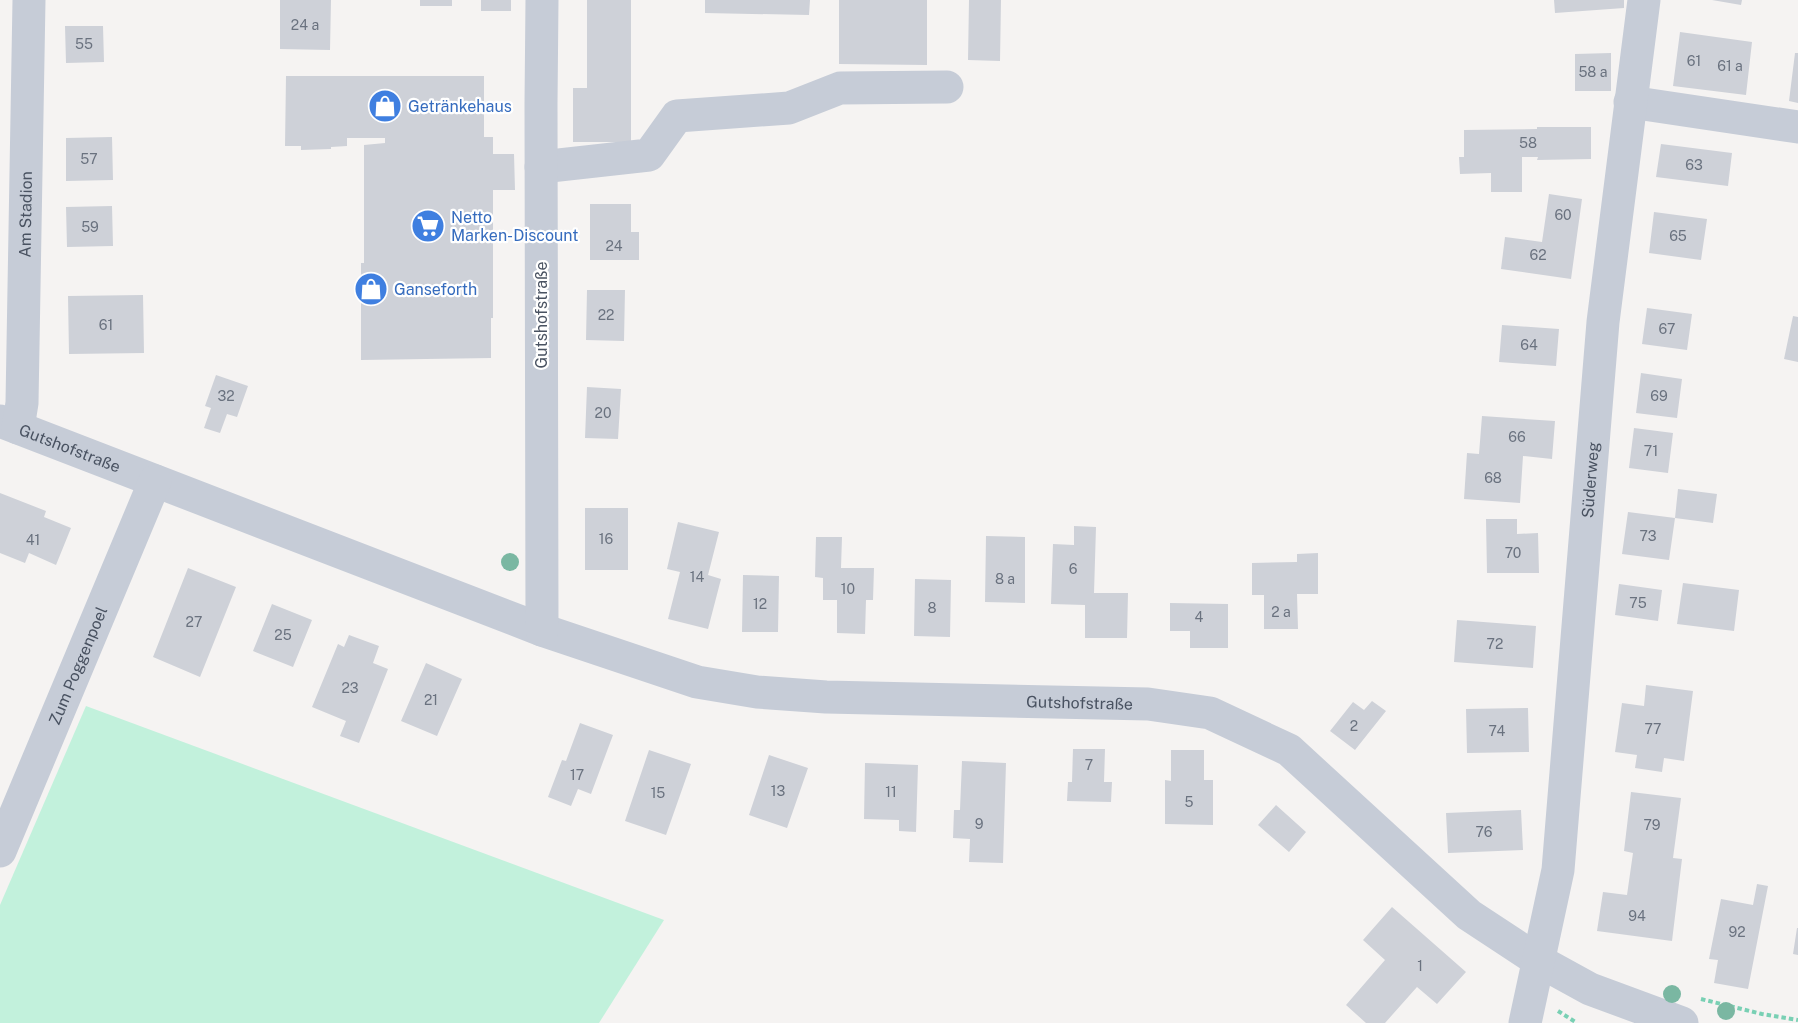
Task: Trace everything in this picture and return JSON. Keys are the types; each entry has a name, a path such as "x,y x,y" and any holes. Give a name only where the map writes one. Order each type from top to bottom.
{"street":[{"name":"Am Stadion","path":"9,425 22,403 28,0"},
{"name":"Gutshofstraße","path":"542,0 542,630"},
{"name":"Süderweg","path":"1525,1023 1558,870 1603,322 1644,0"},
{"path":"541,167 649,155 677,116 789,108 840,88 948,87"},
{"path":"1630,102 1798,127"},
{"name":"Gutshofstraße","path":"9,425 542,630 697,682 757,692 826,697 1148,704 1210,713 1289,750 1469,915 1539,961 1590,989 1682,1023"},
{"name":"Zum Poggenpoel","path":"0,851 155,481"}],"green space":[{"path":"86,706 664,920 599,1023 0,1023 0,905"}],"building":[{"path":"280,0 331,0 330,50 280,49"},
{"path":"420,0 452,0 452,6 420,6"},
{"path":"481,0 511,0 511,11 481,11"},
{"path":"587,0 631,0 631,142 573,142 573,88 587,88"},
{"path":"705,0 810,0 809,15 705,13"},
{"path":"839,0 927,0 927,65 839,64"},
{"path":"969,0 1001,0 1000,61 968,60"},
{"path":"1554,0 1624,0 1624,8 1555,13"},
{"path":"1712,0 1742,0 1741,5"},
{"path":"65,26 103,26 104,62 66,63"},
{"path":"1680,32 1752,42 1746,95 1673,86"},
{"path":"1611,53 1611,91 1575,91 1575,54"},
{"path":"1795,53 1798,53 1798,103 1789,101"},
{"name":"Netto Marken-Discount","path":"286,76 484,76 484,137 493,137 493,154 514,154 515,190 493,190 491,358 361,360 364,145 385,143 385,138 347,138 347,146 331,147 331,149 301,150 301,146 285,146"},
{"path":"1537,127 1591,127 1591,159 1537,160 1538,157 1522,157 1522,192 1491,192 1491,173 1460,174 1459,157 1464,157 1464,130 1537,129"},
{"path":"112,137 113,180 66,181 66,138"},
{"path":"1661,144 1732,153 1728,186 1656,177"},
{"path":"1549,194 1582,199 1571,279 1501,269 1505,237 1542,242"},
{"path":"590,204 631,204 631,232 639,232 639,260 590,260"},
{"path":"112,206 113,246 67,247 66,207"},
{"path":"1654,212 1707,219 1701,260 1649,253"},
{"path":"587,290 625,290 624,341 586,340"},
{"path":"143,295 144,353 69,354 68,296"},
{"path":"1647,308 1692,314 1687,350 1642,344"},
{"path":"1793,316 1798,317 1798,362 1784,359"},
{"path":"1502,325 1559,329 1556,366 1499,362"},
{"path":"1641,373 1682,379 1677,418 1636,413"},
{"path":"216,375 248,386 237,417 227,414 220,433 204,428 211,408 205,406"},
{"path":"587,387 621,389 618,439 585,438"},
{"path":"1482,416 1555,421 1552,459 1523,456 1520,503 1464,499 1467,453 1479,454"},
{"path":"1634,428 1673,433 1668,473 1629,468"},
{"path":"1678,489 1717,494 1713,523 1675,518"},
{"path":"0,493 46,511 44,517 71,528 56,565 29,553 25,563 0,553"},
{"path":"585,508 628,508 628,570 585,570"},
{"path":"1628,512 1675,518 1669,560 1622,554"},
{"path":"1486,519 1517,519 1517,534 1538,533 1539,573 1487,573"},
{"path":"678,522 719,532 708,575 721,579 708,629 668,619 680,572 667,569"},
{"path":"1074,526 1096,527 1094,593 1128,593 1127,638 1085,638 1085,605 1051,604 1053,544 1074,545"},
{"path":"986,536 1025,537 1025,603 985,602"},
{"path":"816,537 842,537 841,568 874,568 873,600 866,600 865,634 837,633 837,600 823,600 823,578 815,577"},
{"path":"1318,553 1318,594 1297,594 1298,629 1264,629 1264,595 1252,595 1252,563 1297,562 1297,554"},
{"path":"188,568 236,587 200,677 153,657"},
{"path":"743,575 779,576 778,632 742,632"},
{"path":"915,579 951,580 950,637 914,636"},
{"path":"1683,583 1739,590 1734,631 1677,624"},
{"path":"1619,584 1662,590 1658,621 1615,615"},
{"path":"1170,603 1228,604 1228,648 1190,648 1190,631 1170,631"},
{"path":"272,604 312,620 293,667 253,651"},
{"path":"1457,620 1536,626 1533,668 1454,662"},
{"path":"349,635 379,646 373,663 388,669 359,743 340,736 346,721 312,707 338,644 344,647"},
{"path":"426,663 462,679 437,736 401,721"},
{"path":"1646,685 1693,691 1684,761 1664,758 1662,772 1635,768 1637,755 1615,752 1622,703 1644,706"},
{"path":"1372,701 1386,711 1355,750 1330,731 1353,702 1364,710"},
{"path":"1528,708 1529,752 1467,753 1466,709"},
{"path":"580,723 613,735 591,794 578,789 571,806 548,797 562,760 566,761"},
{"path":"1073,749 1105,749 1104,782 1112,782 1111,802 1067,801 1068,782 1072,782"},
{"path":"649,750 691,764 666,835 625,821"},
{"path":"1171,750 1204,750 1204,780 1213,780 1213,825 1165,824 1165,780 1171,781"},
{"path":"769,755 808,768 787,828 749,815"},
{"path":"962,761 1006,763 1003,863 969,862 970,839 953,838 954,810 960,810"},
{"path":"865,763 918,765 916,832 899,831 899,820 864,819"},
{"path":"1631,792 1681,798 1673,858 1682,859 1672,941 1597,931 1603,892 1627,895 1633,853 1624,851"},
{"path":"1276,805 1306,832 1289,852 1258,825"},
{"path":"1521,810 1523,850 1448,853 1446,813"},
{"path":"1757,884 1768,886 1748,989 1714,983 1718,960 1709,959 1721,899 1753,905"},
{"path":"1392,907 1466,972 1437,1004 1417,987 1385,1023 1366,1023 1346,1005 1385,960 1363,940"},
{"path":"1798,928 1798,955 1793,954"}],"place":[{"name":"Getränkehaus","path":"385,106"},
{"name":"Netto Marken-Discount","path":"428,226"},
{"name":"Ganseforth","path":"371,289"}]}
